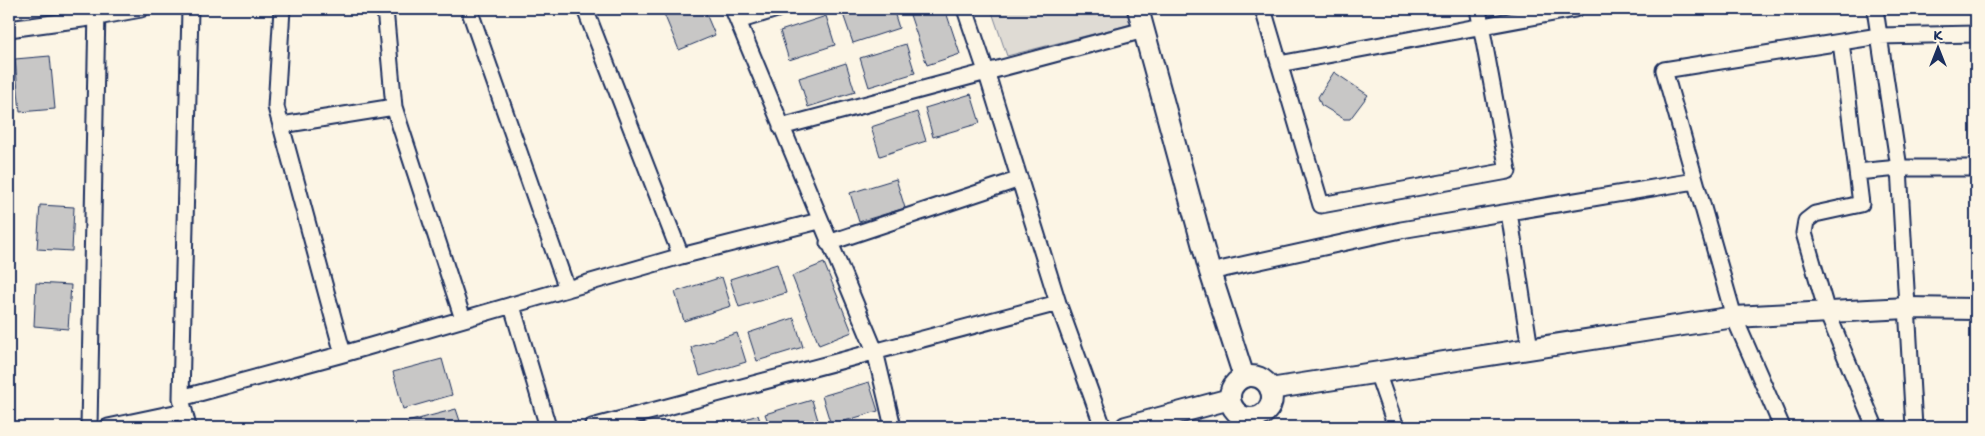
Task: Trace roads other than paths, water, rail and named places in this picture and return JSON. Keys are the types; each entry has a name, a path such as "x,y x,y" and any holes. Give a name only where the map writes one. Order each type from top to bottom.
{"street":[{"path":"9,29 97,13 141,9"},
{"path":"188,427 182,405 190,9"},
{"path":"282,9 276,107 343,354"},
{"path":"385,9 394,107 463,319"},
{"path":"469,9 567,289"},
{"path":"585,9 681,256"},
{"path":"776,9 735,15 828,243 875,351 893,427"},
{"path":"965,9 1058,303 1103,427"},
{"path":"1138,9 1210,272 1244,377"},
{"path":"1263,9 1321,205 1508,171 1478,9"},
{"path":"1280,64 1575,9"},
{"path":"1875,9 1899,168 1914,427"},
{"path":"89,427 97,13"},
{"path":"781,127 1144,30"},
{"path":"1782,427 1734,317 1664,70 1879,36 1976,34"},
{"path":"1841,42 1861,204 1810,216 1805,225 1804,233 1827,312 1875,427"},
{"path":"282,125 394,107"},
{"path":"1857,172 1899,168 1976,168"},
{"path":"828,243 1020,179"},
{"path":"1210,272 1401,230 1695,180"},
{"path":"1509,212 1530,349"},
{"path":"108,427 463,319 681,256 819,221"},
{"path":"592,427 1058,303"},
{"path":"512,306 548,427"},
{"path":"1270,389 1734,317 1907,308 1976,309"},
{"path":"1377,372 1396,427"},
{"path":"1257,376 1270,389 1271,402 1260,422 1240,414 1232,405 1230,399 1233,386 1244,377 1257,376"},
{"path":"1126,427 1230,399"}]}
